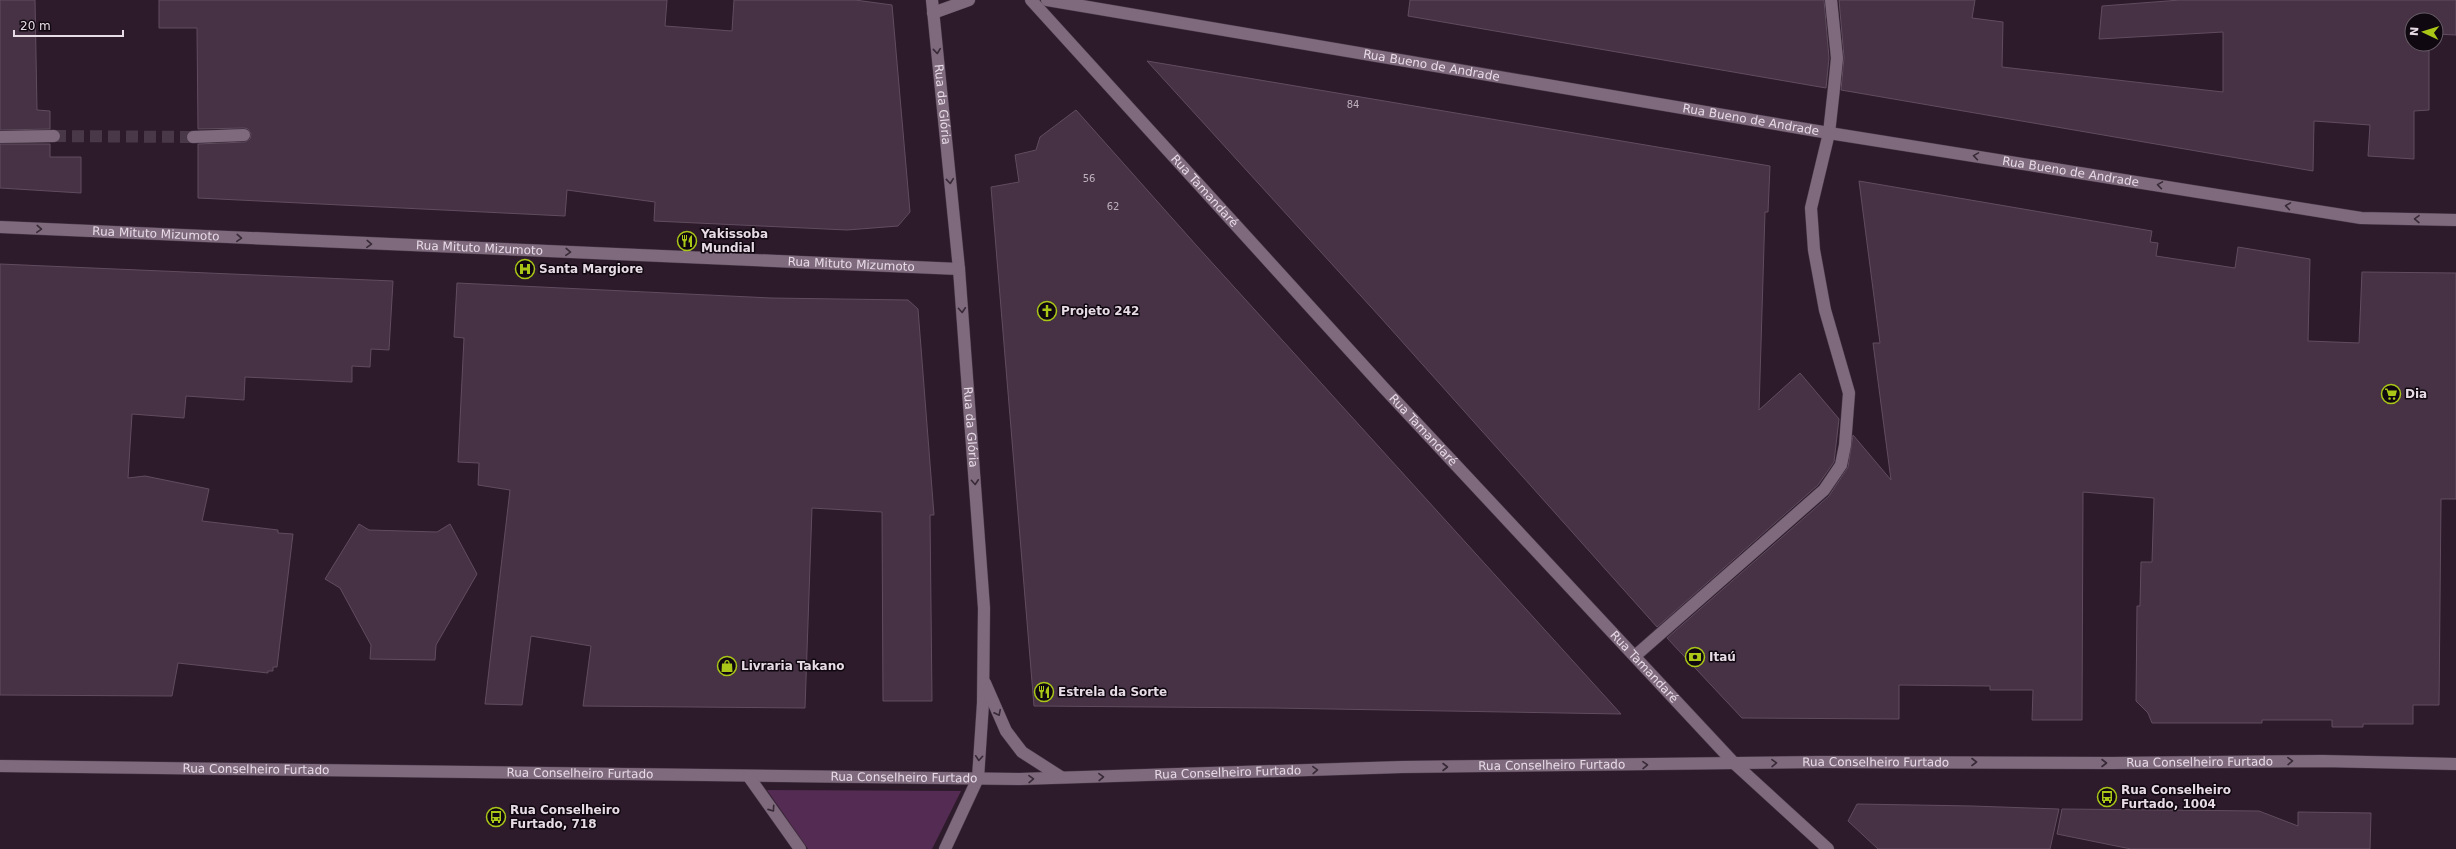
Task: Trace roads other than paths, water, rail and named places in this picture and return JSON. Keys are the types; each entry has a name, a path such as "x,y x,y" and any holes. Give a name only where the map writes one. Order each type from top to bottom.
{"street":[{"name":"Rua da Glória","path":"932,0 959,269 984,608 983,677 978,778 945,849"},
{"path":"933,13 969,0"},
{"name":"Rua Tamandaré","path":"1031,0 1383,387 1735,764 1828,849"},
{"name":"Rua Bueno de Andrade","path":"1047,0 1829,133 2361,218 2456,220"},
{"path":"1635,656 1824,490 1841,465 1845,445 1849,393 1825,310 1814,250 1811,208 1829,133 1837,58 1831,0"},
{"path":"0,137 54,136"},
{"path":"192,137 244,136"},
{"name":"Rua Mituto Mizumoto","path":"0,227 959,269"},
{"path":"983,677 1006,730 1022,752 1062,778"},
{"name":"Rua Conselheiro Furtado","path":"0,766 749,777 1062,778 1402,767 2323,761 2456,764"},
{"path":"749,777 800,849"}],"tunnel":[{"path":"54,136 193,137"}],"place":[{"name":"Yakissoba Mundial","path":"687,241"},
{"name":"Santa Margiore","path":"525,269"},
{"name":"Projeto 242","path":"1047,311"},
{"name":"Dia","path":"2391,394"},
{"name":"Itaú","path":"1695,657"},
{"name":"Livraria Takano","path":"727,666"},
{"name":"Estrela da Sorte","path":"1044,692"},
{"name":"Rua Conselheiro Furtado, 1004","path":"2107,797"},
{"name":"Rua Conselheiro Furtado, 718","path":"496,817"}]}
